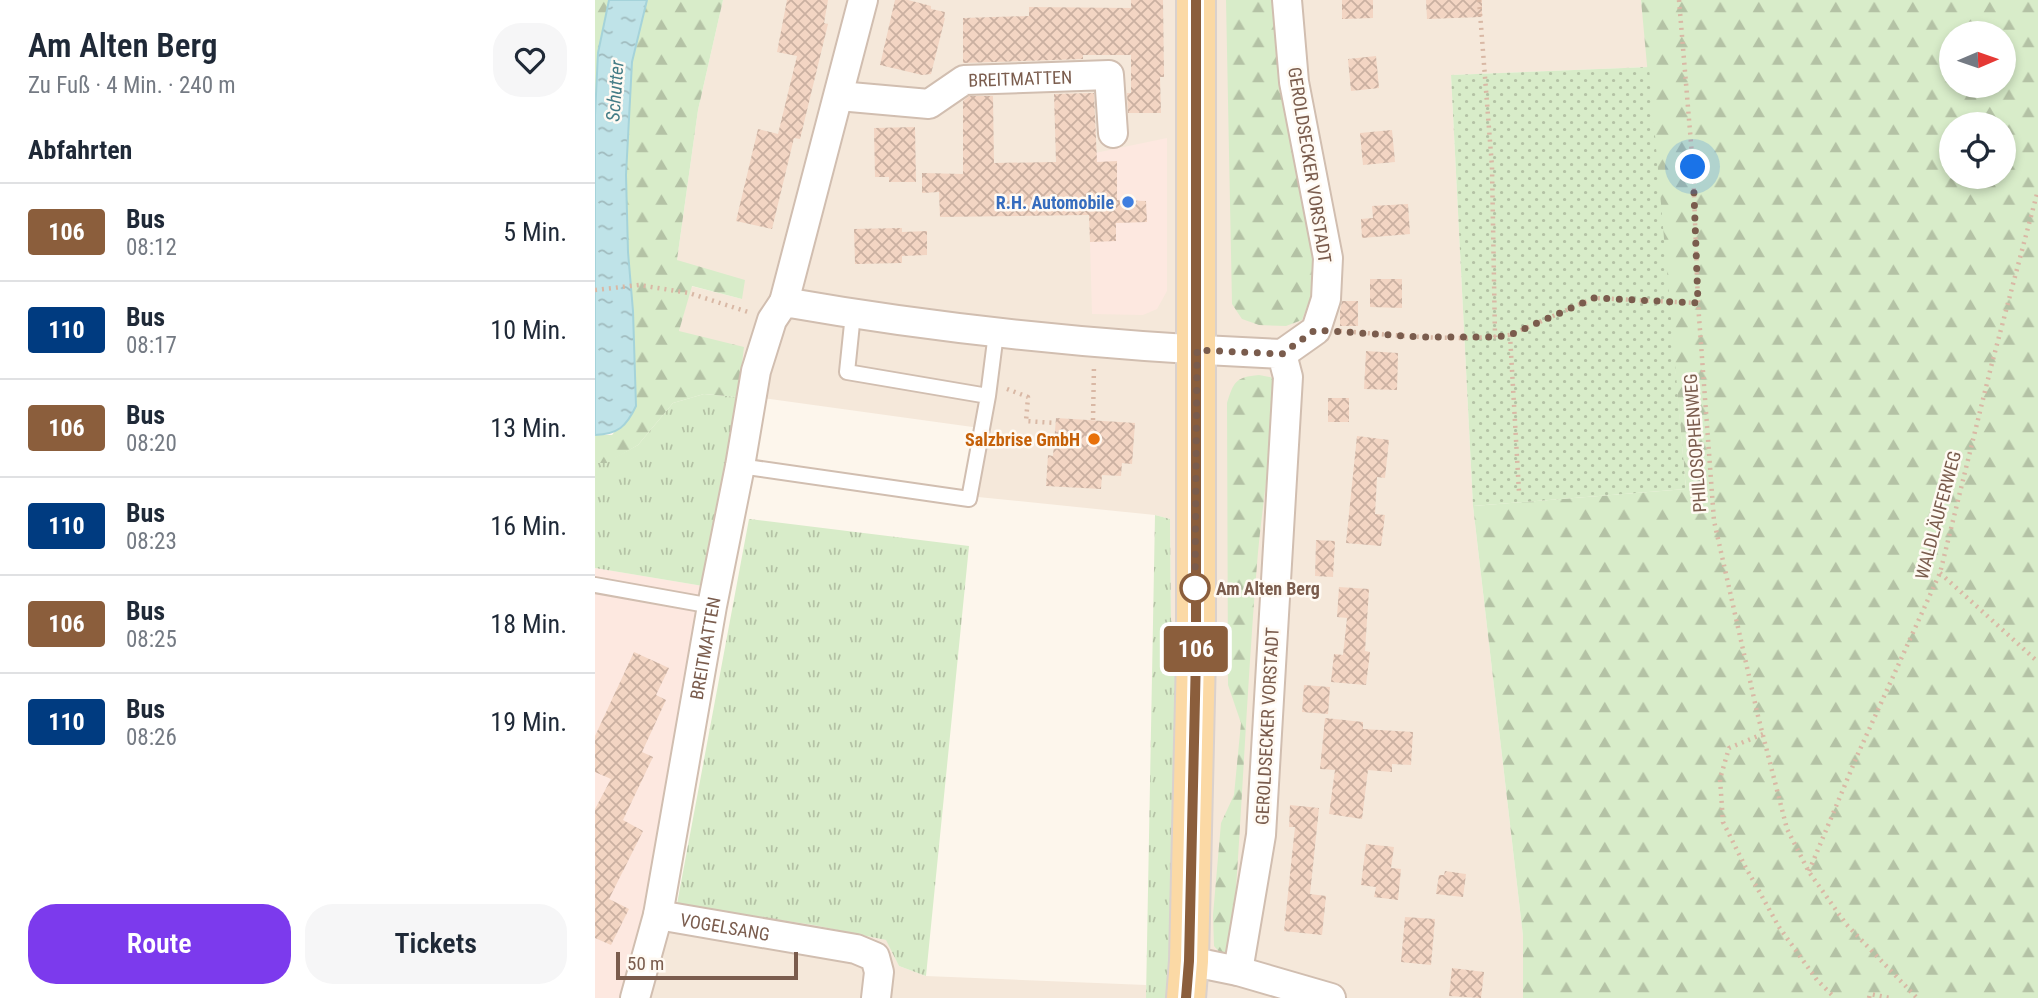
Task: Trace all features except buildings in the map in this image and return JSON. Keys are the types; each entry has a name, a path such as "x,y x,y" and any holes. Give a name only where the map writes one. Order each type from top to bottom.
{"main road":[{"path":"1187,980 1196,655 1196,0"}],"street":[{"name":"BREITMATTEN","path":"635,998 658,915 756,371 778,311 839,96 863,0"},
{"name":"GEROLDSECKER VORSTADT","path":"1287,0 1294,82 1328,258 1326,299 1315,330"},
{"name":"BREITMATTEN","path":"839,96 929,103 964,80 1109,75 1113,133"},
{"path":"778,311 853,314 996,334 1095,343 1282,354 1315,330"},
{"name":"GEROLDSECKER VORSTADT","path":"1238,971 1261,835 1288,377 1282,354"},
{"name":"VOGELSANG","path":"658,915 856,949 875,957 879,972 876,998"},
{"path":"1187,980 1238,971 1331,998"}],"lane":[{"path":"853,314 847,372 989,391"},
{"path":"740,466 969,499 989,391 996,334"},
{"path":"595,585 712,606"}],"path":[{"path":"1479,0 1492,167 1495,337"},
{"name":"PHILOSOPHENWEG","path":"1679,0 1693,167 1698,303 1714,521 1763,734 1787,829 1809,872 1846,924 1917,998"},
{"name":"WALDLÄUFERWEG","path":"1809,872 1857,756 1940,573 2038,190"},
{"path":"595,290 639,285 778,311"},
{"path":"1315,330 1421,337 1495,337 1510,335 1594,298 1698,303"},
{"path":"1510,335 1519,492"},
{"path":"1093,420 1094,371"},
{"path":"989,391 999,385 1028,397 1026,421 1055,423"},
{"path":"1940,573 2038,662"},
{"path":"1763,734 1729,748 1720,779 1723,822 1779,927 1817,980 1835,998"},
{"path":"1869,998 1870,994 1890,998"}],"shaded area":[{"path":"723,0 1641,0 1649,67 1451,75 1473,506 1523,936 1523,998 1166,998 1186,658 1171,620 1170,519 1155,515 978,497 987,429 738,397 679,331 691,286 742,299 677,260 698,110"},
{"name":"R.H. Automobile","path":"1167,138 1167,291 1157,309 1143,315 1092,314 1090,242 1095,153"},
{"path":"595,568 703,586 650,899 621,998 595,998"},
{"path":"650,899 813,925 887,940 899,966 926,976 1146,985 1146,998 621,998"}],"green space":[{"path":"595,0 609,0 598,53 595,115"},
{"path":"647,0 723,0 698,110 677,260 745,280 742,299 692,286 679,331 744,347 738,397 704,394 673,403 638,445 607,463 595,463 595,435 612,435 636,406 626,175 632,62"},
{"path":"1226,0 1275,0 1278,71 1286,116 1301,168 1316,256 1311,296 1302,320 1286,326 1259,325 1242,319 1232,304"},
{"path":"1641,0 2038,0 2038,998 1523,998 1523,936 1473,506 1686,489"},
{"path":"1649,67 1686,489 1473,506 1451,75"},
{"path":"1259,375 1274,378 1272,424 1257,564 1233,932 1229,951 1222,955 1214,946 1213,915 1221,823 1234,795 1241,723 1228,685 1227,403 1240,379"},
{"path":"704,394 738,397 703,586 595,568 595,463 607,462 638,445 673,403"},
{"path":"1155,515 1170,519 1171,620 1186,658 1166,998 1146,998"},
{"path":"749,519 969,546 926,976 899,966 886,940 813,925 677,904"}],"water":[{"name":"Schutter","path":"609,0 647,0 632,62 626,175 636,406 620,428 610,433 595,435 595,115 598,53"}],"bus line":[{"name":"106","path":"1186,998 1196,655 1196,0"}],"place":[{"name":"R.H. Automobile","path":"1128,202"},
{"name":"Salzbrise GmbH","path":"1094,439"},
{"name":"Am Alten Berg","path":"1195,588"}],"route":[{"path":"1195,588 1197,350 1282,354 1315,330 1421,337 1495,337 1510,335 1594,298 1698,303 1693,167"}]}
